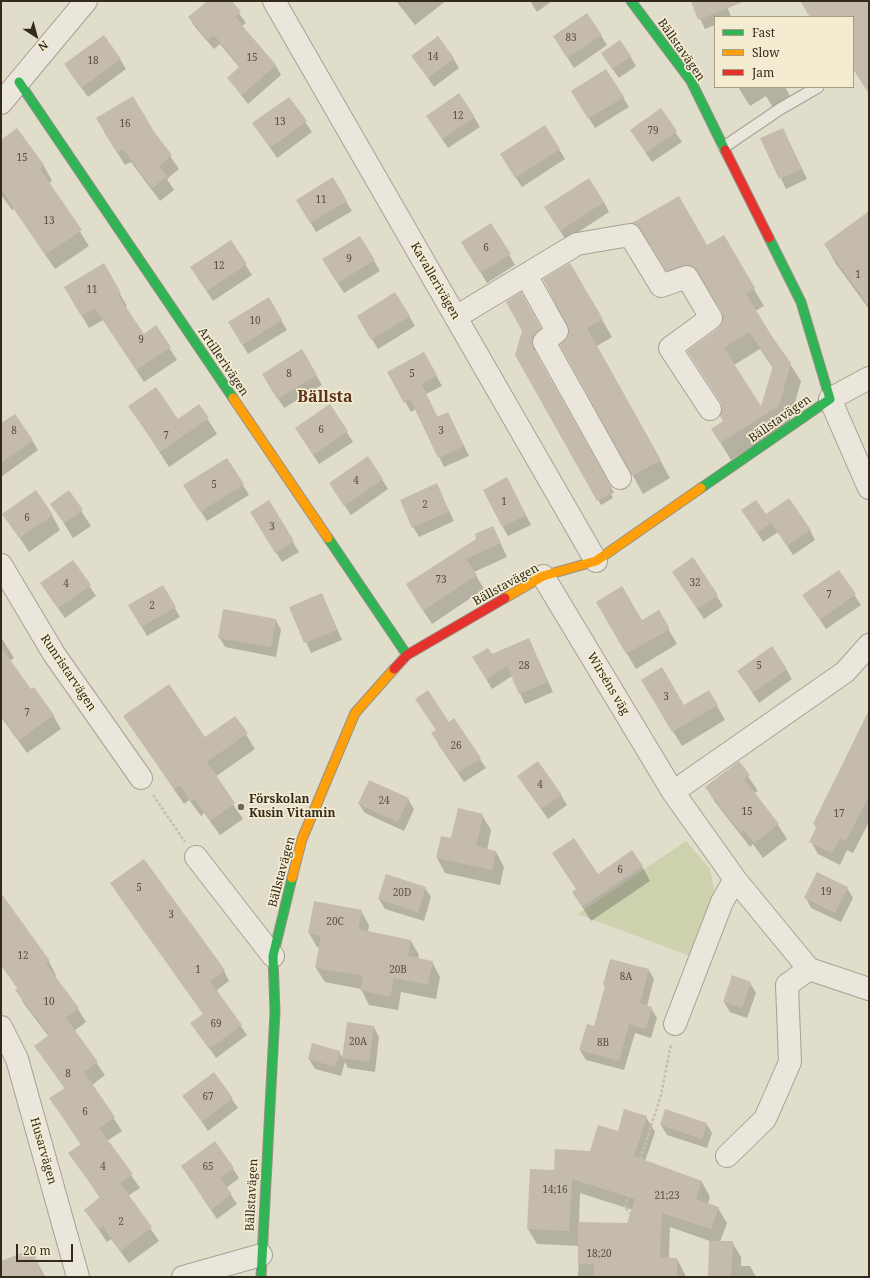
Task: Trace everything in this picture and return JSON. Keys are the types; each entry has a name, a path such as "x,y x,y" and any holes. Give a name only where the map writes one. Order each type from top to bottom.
{"street":[{"path":"1,103 86,1"},
{"name":"Kavallerivägen","path":"274,1 596,561"},
{"name":"Bällstavägen","path":"261,1277 275,1012 273,956 302,839 355,713 407,655 543,576 596,561 830,399 801,302 691,81 631,1"},
{"name":"Artillerivägen","path":"19,82 407,655"},
{"path":"456,318 576,244 630,235 661,286 687,277 711,318 670,348 710,409"},
{"path":"526,275 557,331 544,342 620,478"},
{"path":"869,378 830,399 869,488"},
{"name":"Runristarvägen","path":"1,565 54,654 141,778"},
{"name":"Wirséns väg","path":"543,576 673,792 734,879 809,969"},
{"path":"673,792 845,672 869,645"},
{"path":"196,857 273,956"},
{"path":"675,1024 722,902 734,879"},
{"path":"727,1156 765,1119 790,1062 787,985 809,969 869,989"},
{"name":"Husarvägen","path":"1,1027 17,1059 78,1277"},
{"path":"183,1277 261,1255"}],"lane":[{"path":"724,148 780,109 816,88"}],"path":[{"path":"141,778 196,857"},
{"path":"630,1277 637,1222 625,1207 661,1095 675,1024"}],"green space":[{"path":"686,841 710,869 715,895 690,956 578,914"}],"building":[{"path":"207,1 232,1 241,12 235,17 276,65 242,95 227,78 240,66 214,35 208,40 188,17"},
{"path":"691,1 743,1 743,2 698,20"},
{"path":"800,1 869,1 869,94 854,71 854,16 809,16"},
{"path":"587,13 602,35 567,58 553,36"},
{"path":"104,35 121,59 81,88 64,64"},
{"path":"438,36 454,58 428,78 411,56"},
{"path":"620,40 631,56 612,69 601,53"},
{"path":"606,69 624,97 588,119 571,91"},
{"path":"459,93 475,117 442,139 426,116"},
{"path":"133,96 155,133 172,155 159,166 167,176 152,188 123,149 117,153 96,118"},
{"path":"289,97 307,121 270,148 252,123"},
{"path":"661,108 677,131 646,153 630,130"},
{"path":"545,125 560,149 515,178 500,154"},
{"path":"17,128 44,165 40,169 82,230 45,255 1,189 1,140"},
{"path":"783,128 802,169 779,179 760,138"},
{"path":"333,177 347,201 310,223 296,200"},
{"path":"589,178 604,202 560,231 544,207"},
{"path":"679,196 707,245 724,235 755,288 746,294 773,338 791,363 779,406 720,443 711,429 723,421 720,416 722,409 721,402 687,351 719,328 722,323 722,312 694,267 683,265 666,271 641,229 632,223","holes":["749,332 773,366 761,406 724,348"]},
{"path":"869,211 869,306 824,244"},
{"path":"491,223 511,254 480,273 461,242"},
{"path":"360,236 375,260 337,283 322,259"},
{"path":"231,240 247,264 207,291 190,267"},
{"path":"104,263 121,293 118,295 144,334 156,325 171,347 136,370 95,308 81,316 64,287"},
{"path":"570,263 603,319 587,328 661,460 632,476 560,345 568,336 569,330 543,279"},
{"path":"395,292 410,316 371,340 357,316"},
{"path":"521,292 541,328 532,337 533,348 612,488 609,489 612,493 597,501 515,355 522,331 506,302"},
{"path":"269,297 282,320 242,345 228,322"},
{"path":"302,349 317,375 277,399 262,374"},
{"path":"424,352 437,375 422,384 437,417 448,412 464,446 438,458 410,399 404,403 387,372"},
{"path":"156,387 178,419 199,404 209,418 160,452 128,406"},
{"path":"330,404 348,431 313,455 295,428"},
{"path":"15,414 33,440 1,463 1,423"},
{"path":"368,456 383,479 344,506 329,483"},
{"path":"227,458 244,484 200,512 183,485"},
{"path":"507,477 526,515 502,527 483,490"},
{"path":"437,483 449,511 412,528 400,500"},
{"path":"36,490 53,515 19,538 2,514"},
{"path":"69,490 83,510 64,523 50,504"},
{"path":"789,498 811,530 787,546 771,523 757,533 741,510 756,500 766,514"},
{"path":"269,500 294,541 275,553 250,512"},
{"path":"493,526 501,543 466,559 477,575 423,611 406,584 476,539 475,534"},
{"path":"693,557 718,595 697,609 672,572"},
{"path":"73,560 91,585 58,608 40,583"},
{"path":"839,570 856,594 820,620 802,595"},
{"path":"163,585 176,607 141,627 128,605"},
{"path":"622,586 642,620 659,610 670,629 626,654 596,602"},
{"path":"322,593 337,630 304,643 289,607"},
{"path":"223,609 276,619 271,647 218,638"},
{"path":"529,638 548,682 519,694 507,666 486,679 472,657 488,648 492,654"},
{"path":"772,646 787,669 753,693 737,671"},
{"path":"1,647 31,689 34,687 54,715 19,740 1,715"},
{"path":"662,667 684,705 709,690 718,705 672,732 641,680"},
{"path":"169,684 205,737 235,716 248,733 207,762 235,803 210,821 195,799 191,802 180,785 174,789 123,716"},
{"path":"428,690 449,722 454,718 481,758 458,773 431,733 436,730 415,699"},
{"path":"869,710 869,796 846,841 840,838 832,853 809,842 817,826 813,824"},
{"path":"538,761 562,795 541,809 517,776"},
{"path":"739,761 750,775 744,779 779,824 754,843 744,830 741,833 705,787"},
{"path":"369,780 409,798 398,822 358,804"},
{"path":"458,808 483,814 476,846 496,851 492,870 436,858 441,836 451,838"},
{"path":"574,838 598,874 632,850 643,866 582,907 572,892 576,889 552,853"},
{"path":"144,859 225,970 210,981 242,1025 209,1049 190,1023 203,1014 110,883"},
{"path":"817,872 848,887 835,913 804,898"},
{"path":"386,874 426,887 418,912 378,899"},
{"path":"1,893 50,961 46,964 79,1008 66,1018 98,1062 84,1072 115,1117 99,1128 133,1174 120,1183 152,1227 121,1251 103,1227 99,1230 84,1210 100,1197 68,1153 81,1144 49,1098 65,1088 34,1046 49,1035 15,990 18,988 1,964"},
{"path":"314,901 362,910 358,929 411,940 408,956 433,961 428,985 394,978 390,997 360,990 363,976 315,968 321,936 308,933"},
{"path":"610,959 649,969 640,1003 652,1007 646,1029 629,1024 619,1061 579,1050 587,1024 594,1026 605,986 603,985"},
{"path":"732,975 751,982 742,1008 723,1002"},
{"path":"347,1022 374,1026 369,1062 342,1058"},
{"path":"312,1043 340,1051 335,1067 308,1059"},
{"path":"214,1072 233,1098 202,1122 182,1096"},
{"path":"624,1109 647,1116 634,1156 702,1181 696,1199 719,1207 711,1229 662,1213 660,1257 677,1258 677,1277 594,1277 594,1264 578,1264 578,1222 627,1223 635,1199 572,1179 569,1231 527,1229 530,1169 554,1170 555,1149 590,1151 598,1125 618,1131"},
{"path":"665,1109 707,1123 702,1139 660,1125"},
{"path":"215,1141 234,1168 220,1178 232,1194 211,1210 181,1166"},
{"path":"709,1241 733,1241 731,1277 708,1277"},
{"path":"32,1249 43,1277 1,1277 1,1261"}],"traffic: fast":[{"path":"631,1 691,81 725,150"},
{"path":"19,82 233,398"},
{"path":"701,488 830,399 801,302 769,238"},
{"path":"328,538 407,655"},
{"path":"261,1277 275,1012 273,956 292,878"}],"traffic: slow":[{"path":"233,398 328,538"},
{"path":"505,598 543,576 596,561 701,488"},
{"path":"292,878 302,839 355,713 394,669"}],"traffic: jam":[{"path":"725,150 769,238"},
{"path":"394,669 407,655 505,598"}],"place":[{"name":"Förskolan Kusin Vitamin","path":"241,807"}],"district":[{"name":"Bällsta","path":"325,397"}]}
